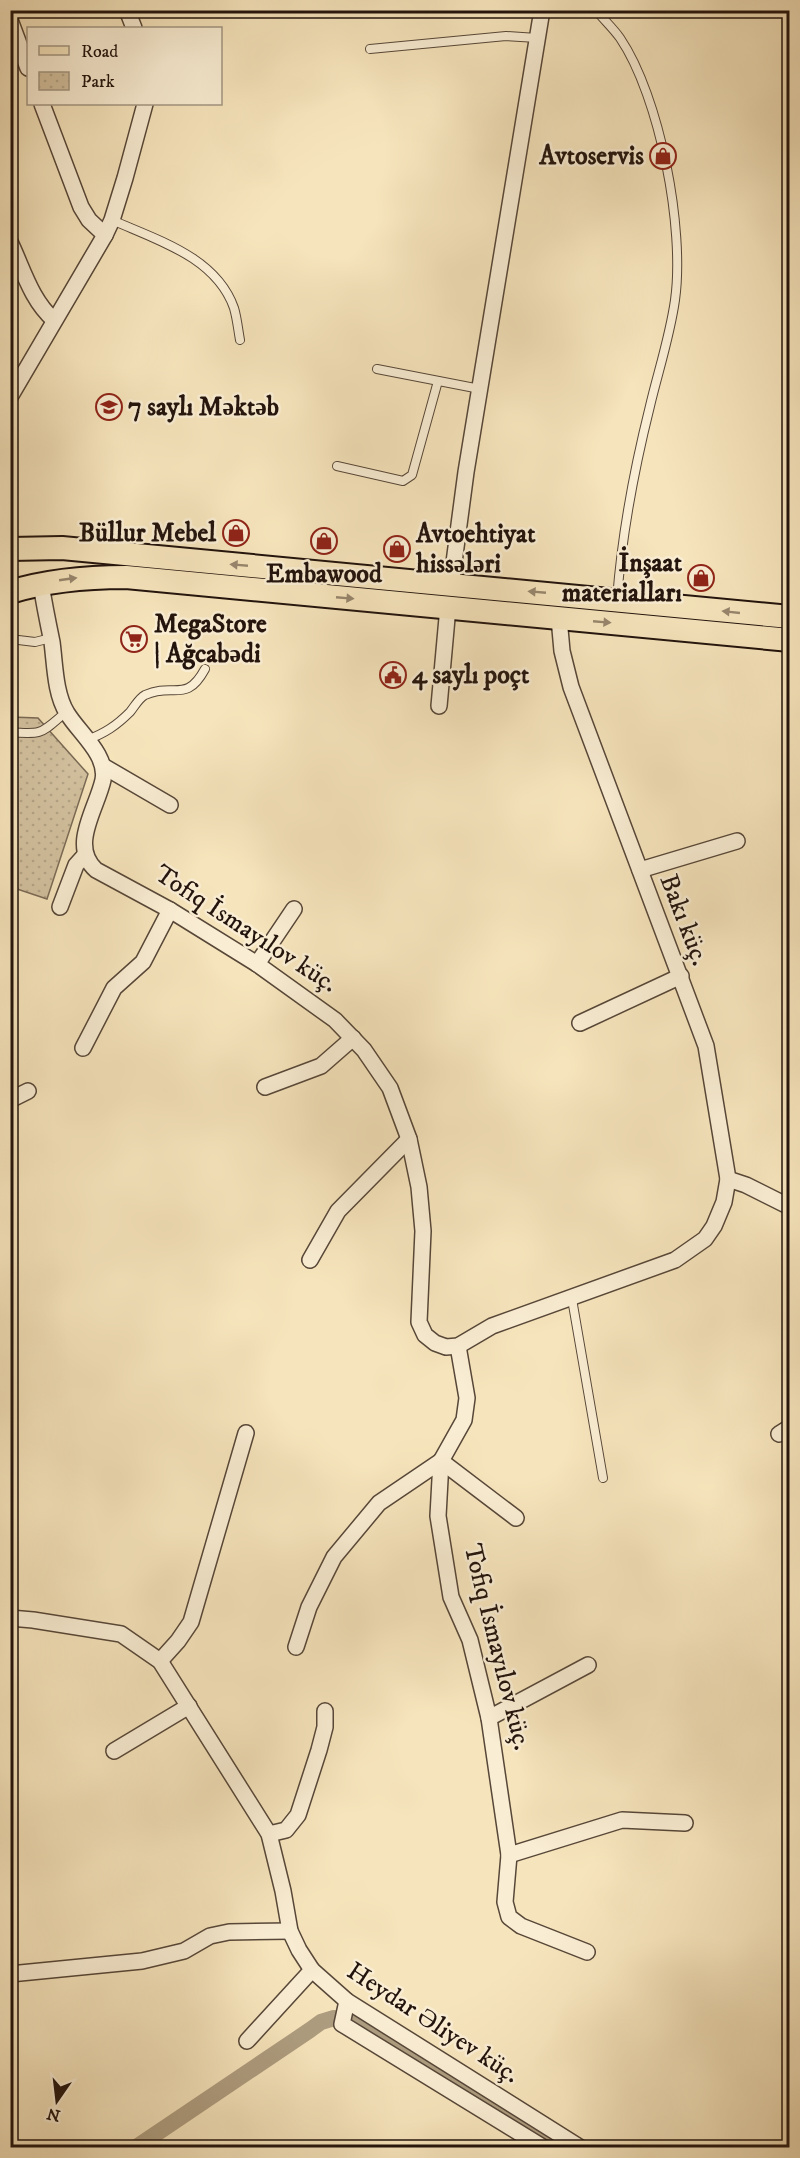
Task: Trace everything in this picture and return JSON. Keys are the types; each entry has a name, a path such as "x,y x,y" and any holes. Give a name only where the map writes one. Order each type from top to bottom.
{"main road":[{"path":"10,549 62,548 617,600 775,623 789,640"},
{"path":"10,592 87,576 126,577 559,618 775,623"},
{"path":"448,607 451,585"}],"street":[{"path":"127,10 134,27"},
{"path":"451,585 480,389 542,10"},
{"path":"10,20 27,65"},
{"path":"42,105 81,207 89,220 105,235"},
{"path":"10,397 112,220 145,105"},
{"path":"10,242 42,310 54,321"},
{"path":"40,584 59,693 66,712 103,766 170,805"},
{"path":"439,706 448,607"},
{"name":"Bakı küç.","path":"559,618 562,651 571,687 706,1046 728,1179"},
{"path":"60,908 76,865 85,855 85,836 103,779 103,766"},
{"path":"640,870 737,841"},
{"name":"Tofiq İsmayılov küç.","path":"85,855 96,870 170,910 257,964 335,1020 364,1050 390,1088 409,1139 419,1187 423,1231 419,1322 425,1335 435,1343 446,1347 458,1346 467,1398 464,1420 441,1461 438,1516 451,1597 470,1640 489,1718 509,1855 505,1902 509,1917 522,1926 587,1952"},
{"path":"257,964 294,909"},
{"path":"83,1047 114,988 143,962 170,910"},
{"path":"580,1023 681,976"},
{"path":"265,1087 321,1066 352,1038"},
{"path":"10,1100 28,1091"},
{"path":"310,1260 338,1210 409,1139"},
{"path":"458,1346 492,1326 675,1260 690,1251 705,1239 714,1226 724,1202 728,1179 746,1185 789,1207"},
{"path":"160,1661 178,1641 190,1622 246,1433"},
{"path":"297,1647 309,1606 334,1557 379,1503 441,1461 516,1518"},
{"name":"Heydar Əliyev küç.","path":"10,1618 121,1634 160,1661 269,1834 290,1931 312,1970 347,2001 581,2148"},
{"path":"489,1718 588,1665"},
{"path":"114,1751 189,1706"},
{"path":"269,1834 286,1830 298,1815 325,1727 325,1711"},
{"path":"509,1855 622,1820 685,1823"},
{"path":"10,1974 142,1961 184,1951 210,1936 219,1934 290,1931"},
{"path":"247,2042 312,1970"},
{"path":"347,2001 342,2024 544,2148"}],"lane":[{"path":"596,10 620,38 645,88 668,169 679,255 675,301 630,497 620,556 617,600"},
{"path":"370,49 506,36 537,38"},
{"path":"112,220 185,252 219,280 234,307 240,340"},
{"path":"377,369 480,389"},
{"path":"337,466 403,481 412,475 438,381"},
{"path":"10,639 35,642 51,638"},
{"path":"87,740 108,732 131,711 143,695 162,690 183,691 197,684 205,669"},
{"path":"10,732 34,734 42,732 66,712"},
{"path":"572,1299 603,1478"}],"green space":[{"path":"11,717 38,718 88,774 47,899 11,887"}],"waterway":[{"path":"135,2148 321,2022 334,2018"},
{"path":"352,2020 559,2148"}],"place":[{"name":"Avtoservis","path":"663,156"},
{"name":"7 saylı Məktəb","path":"109,407"},
{"name":"Büllur Mebel","path":"236,533"},
{"name":"Embawood","path":"324,541"},
{"name":"Avtoehtiyat hissələri","path":"397,549"},
{"name":"İnşaat materialları","path":"701,578"},
{"name":"MegaStore | Ağcabədi","path":"134,639"},
{"name":"4 saylı poçt","path":"393,675"}]}
